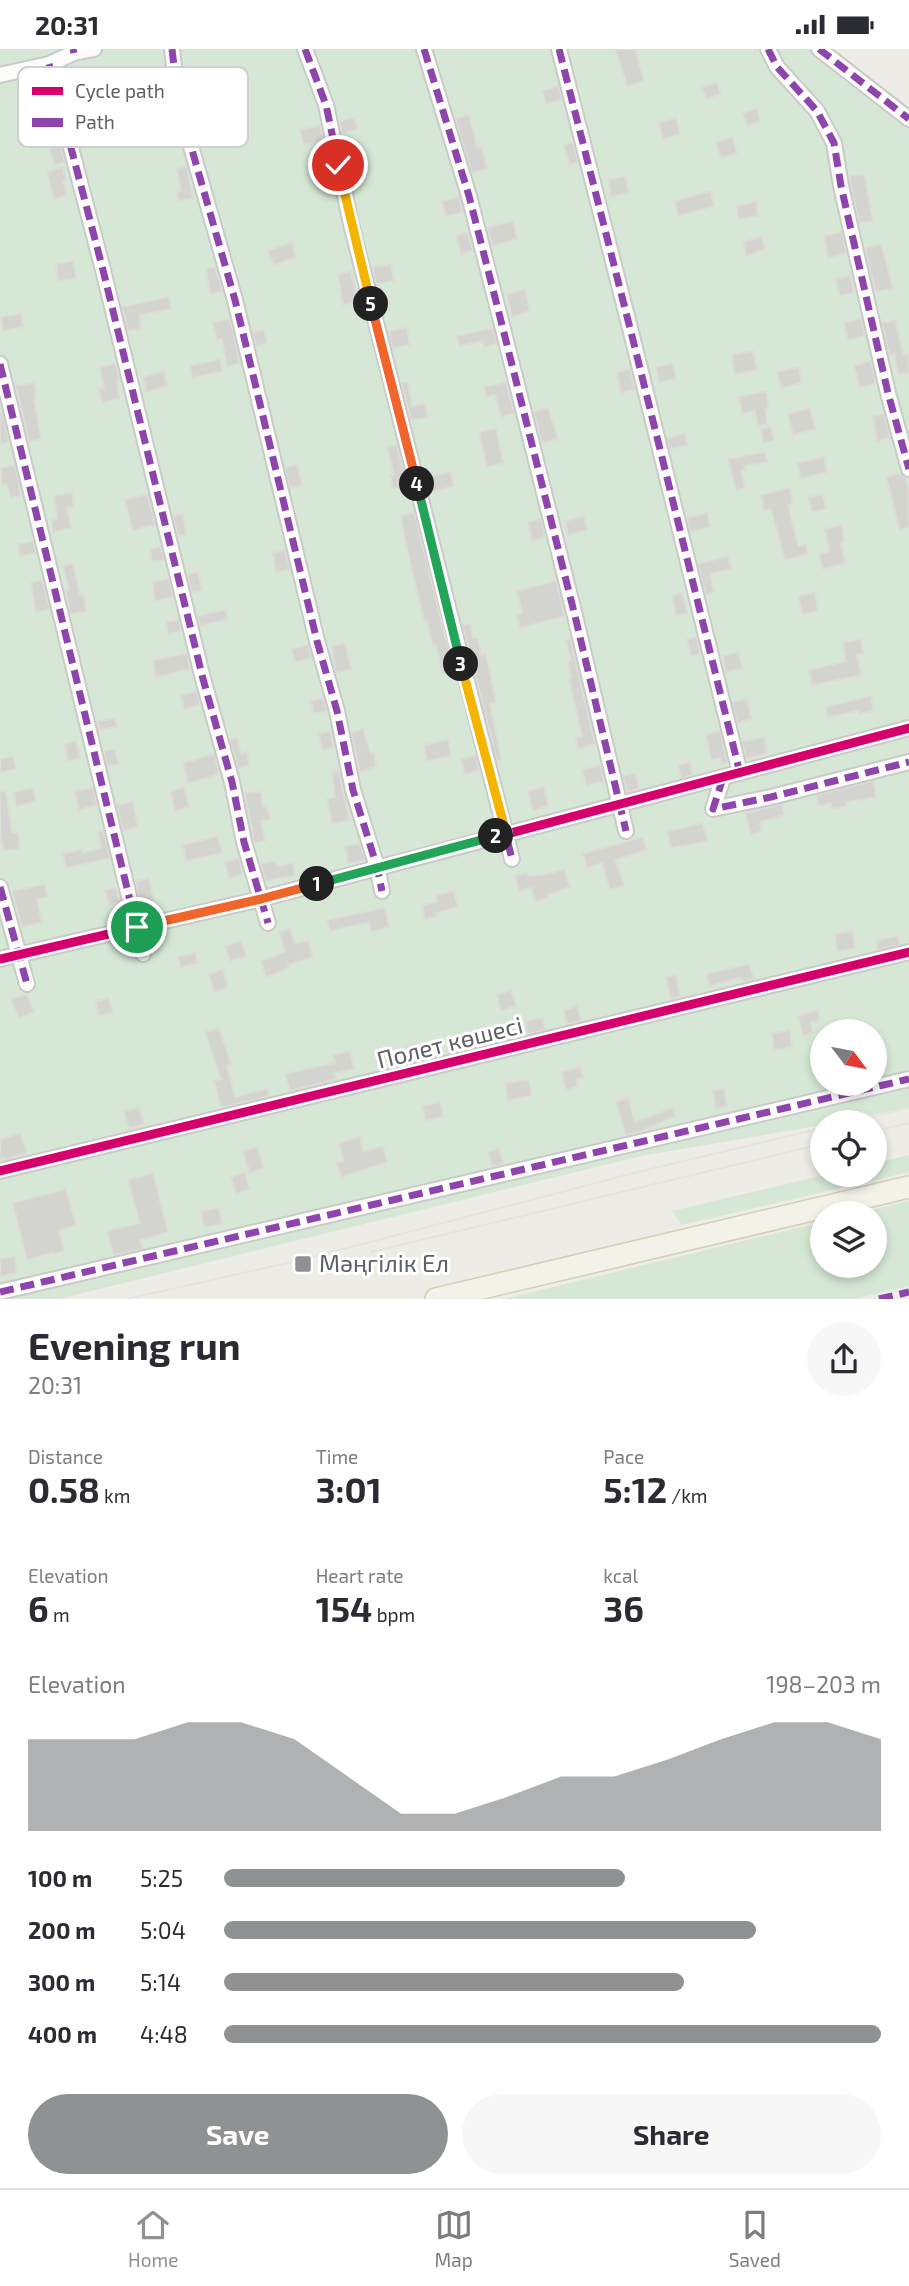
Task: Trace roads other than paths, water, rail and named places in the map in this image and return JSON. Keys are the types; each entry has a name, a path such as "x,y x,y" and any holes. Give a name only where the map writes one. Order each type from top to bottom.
{"main road":[{"path":"436,1299 909,1187"}],"street":[{"path":"35,67 48,64 73,51 94,49"},
{"path":"172,49 174,67"},
{"path":"305,49 326,105 351,224 512,859"},
{"path":"424,49 469,196 626,831"},
{"path":"559,49 740,773"},
{"path":"768,49 777,67 817,111 834,143 881,366 909,469"},
{"path":"819,49 909,119"},
{"path":"0,75 18,71"},
{"path":"70,147 102,266 202,679 268,923"},
{"path":"191,147 235,300 317,641 337,711 353,790 382,891"},
{"path":"0,364 143,954"},
{"path":"0,960 261,899 909,728"},
{"path":"723,778 713,809 909,762"},
{"path":"0,887 27,984"},
{"name":"Полет көшесі","path":"0,1171 909,952"},
{"path":"0,1292 909,1079"}],"tram line":[{"path":"887,1113 909,1108"},
{"path":"887,1128 909,1123"},
{"path":"127,1299 301,1260 638,1172 810,1131"},
{"path":"371,1252 810,1147"}],"place":[{"name":"Мәңгілік Ел","path":"303,1264"}]}
